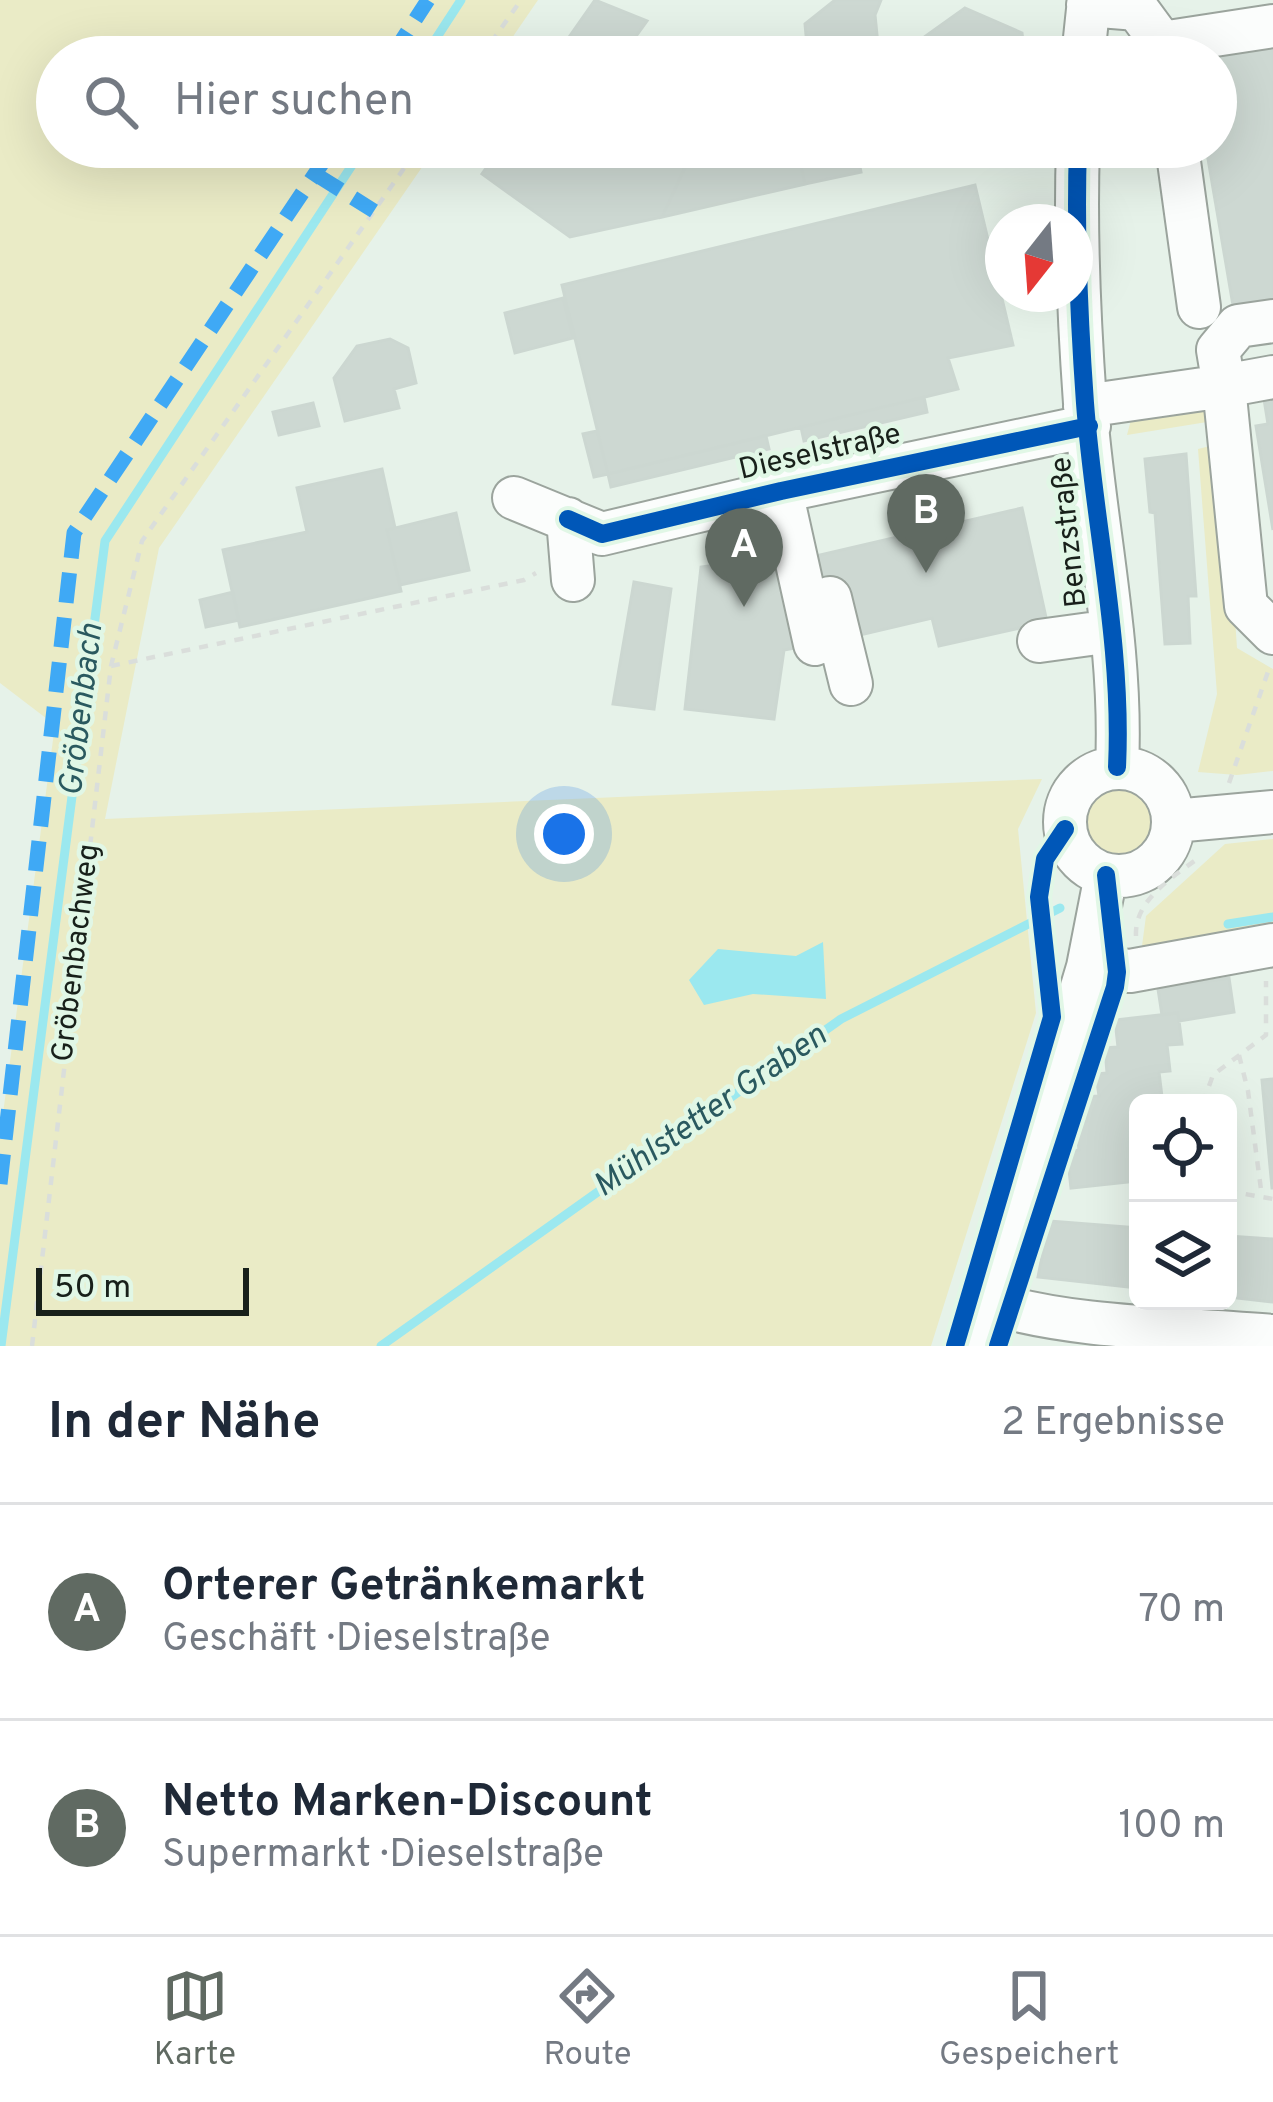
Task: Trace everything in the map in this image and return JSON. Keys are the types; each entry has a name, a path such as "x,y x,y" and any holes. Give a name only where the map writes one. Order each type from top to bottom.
{"street":[{"path":"1085,36 1088,3 1154,27 1273,26"},
{"name":"Benzstraße","path":"1079,168 1087,416 1112,631 1117,767"},
{"path":"1180,168 1199,307"},
{"path":"1273,321 1238,326 1218,350 1246,606 1273,633"},
{"name":"Dieselstraße","path":"521,496 602,534 1087,416 1273,377"},
{"path":"781,491 815,644"},
{"path":"568,519 572,573"},
{"path":"829,592 850,684"},
{"path":"1039,641 1112,631"},
{"path":"1117,767 1156,782 1166,794 1174,821 1167,848 1148,869 1106,875 1074,854 1064,816 1081,782 1117,767"},
{"path":"1174,821 1273,812"},
{"path":"975,1346 1103,970 1106,875"},
{"path":"1103,970 1270,946"},
{"path":"988,1302 1084,1319 1273,1336"}],"path":[{"path":"496,36 521,0"},
{"path":"111,666 572,573"},
{"path":"1226,790 1273,657"},
{"path":"1103,970 1137,943 1135,928 1149,898 1217,845"},
{"path":"1206,1094 1214,1075 1266,1035 1270,946"},
{"path":"1238,1053 1248,1091 1262,1197"},
{"path":"1237,1193 1273,1198"}],"green space":[{"path":"0,0 538,0 513,36 36,36 36,168 421,168 159,548 105,819 1042,779 1018,829 1036,1013 931,1346 0,1346 0,1136 55,725 0,683"},
{"path":"1203,406 1222,422 1237,648 1273,669 1273,771 1198,772 1217,694 1198,449 1210,446 1207,422 1127,435 1132,416"},
{"path":"1119,779 1150,791 1162,822 1150,853 1119,865 1088,853 1076,822 1088,791"},
{"path":"1273,839 1273,931 1142,946 1146,916 1225,844"}],"water":[{"path":"823,942 826,999 753,994 704,1005 689,980 718,949 796,956"}],"building":[{"path":"595,0 647,21 636,36 570,36"},
{"path":"835,0 881,0 875,15 877,36 806,36 805,24"},
{"path":"965,8 1022,36 926,36"},
{"path":"1273,47 1273,311 1235,317 1210,168 1237,168 1237,52"},
{"path":"486,168 685,168 662,217 570,237 482,174"},
{"path":"684,168 802,168 805,184 662,217"},
{"path":"802,168 860,168 861,172 805,184"},
{"path":"975,185 985,227 985,312 1005,312 1013,345 948,358 958,389 608,474 562,285"},
{"path":"563,298 573,338 515,353 505,313"},
{"path":"390,339 408,348 416,383 394,389 399,408 345,421 334,378 357,346"},
{"path":"1273,391 1273,530 1256,426 1268,424 1263,393"},
{"path":"924,397 927,412 804,441 801,427"},
{"path":"313,403 319,426 279,435 273,412"},
{"path":"597,431 608,474 594,477 583,434"},
{"path":"766,436 769,449 611,487 608,474"},
{"path":"1186,454 1196,596 1188,596 1190,643 1165,644 1155,513 1150,512 1145,459"},
{"path":"382,469 395,528 387,530 401,591 240,627 223,550 307,532 297,488"},
{"path":"1022,508 1047,622 939,646 932,618 851,637 820,594 811,557"},
{"path":"456,513 469,570 400,585 387,530"},
{"path":"779,556 800,647 784,650 774,719 685,709 701,567"},
{"path":"634,582 671,589 654,709 613,704"},
{"path":"233,592 239,620 206,627 200,600"},
{"path":"1229,978 1234,1012 1179,1021 1178,1013 1162,1015 1158,989"},
{"path":"1178,1013 1182,1044 1167,1045 1170,1071 1159,1072 1162,1094 1129,1094 1129,1182 1071,1188 1067,1152 1079,1150 1076,1122 1087,1121 1084,1097 1099,1096 1096,1074 1107,1073 1105,1048 1118,1047 1115,1020"},
{"path":"1273,1079 1273,1188 1272,1188 1262,1080"},
{"path":"1049,1221 1129,1227 1129,1287 1038,1277"},
{"path":"1237,1237 1273,1239 1273,1302 1237,1298"}],"waterway":[{"name":"Gröbenbach","path":"438,36 461,0"},
{"name":"Gröbenbach","path":"1,1346 105,541 350,168"},
{"name":"Mühlstetter Graben","path":"381,1346 841,1019 1060,908"},
{"name":"Mühlstetter Graben","path":"1228,924 1273,917"}],"marked path":[{"path":"405,36 428,0"},
{"path":"0,1184 74,533 319,168"},
{"path":"315,174 374,211"}],"cycle path":[{"path":"1078,168 1083,371 1116,676 1117,767"},
{"path":"568,519 602,534 1089,426"},
{"path":"955,1346 1052,1017 1039,897 1045,859 1065,829"},
{"path":"998,1346 1115,987 1106,875"}],"place":[{"name":"Netto Marken-Discount","path":"926,573"},
{"name":"Orterer Getränkemarkt","path":"744,607"}]}
